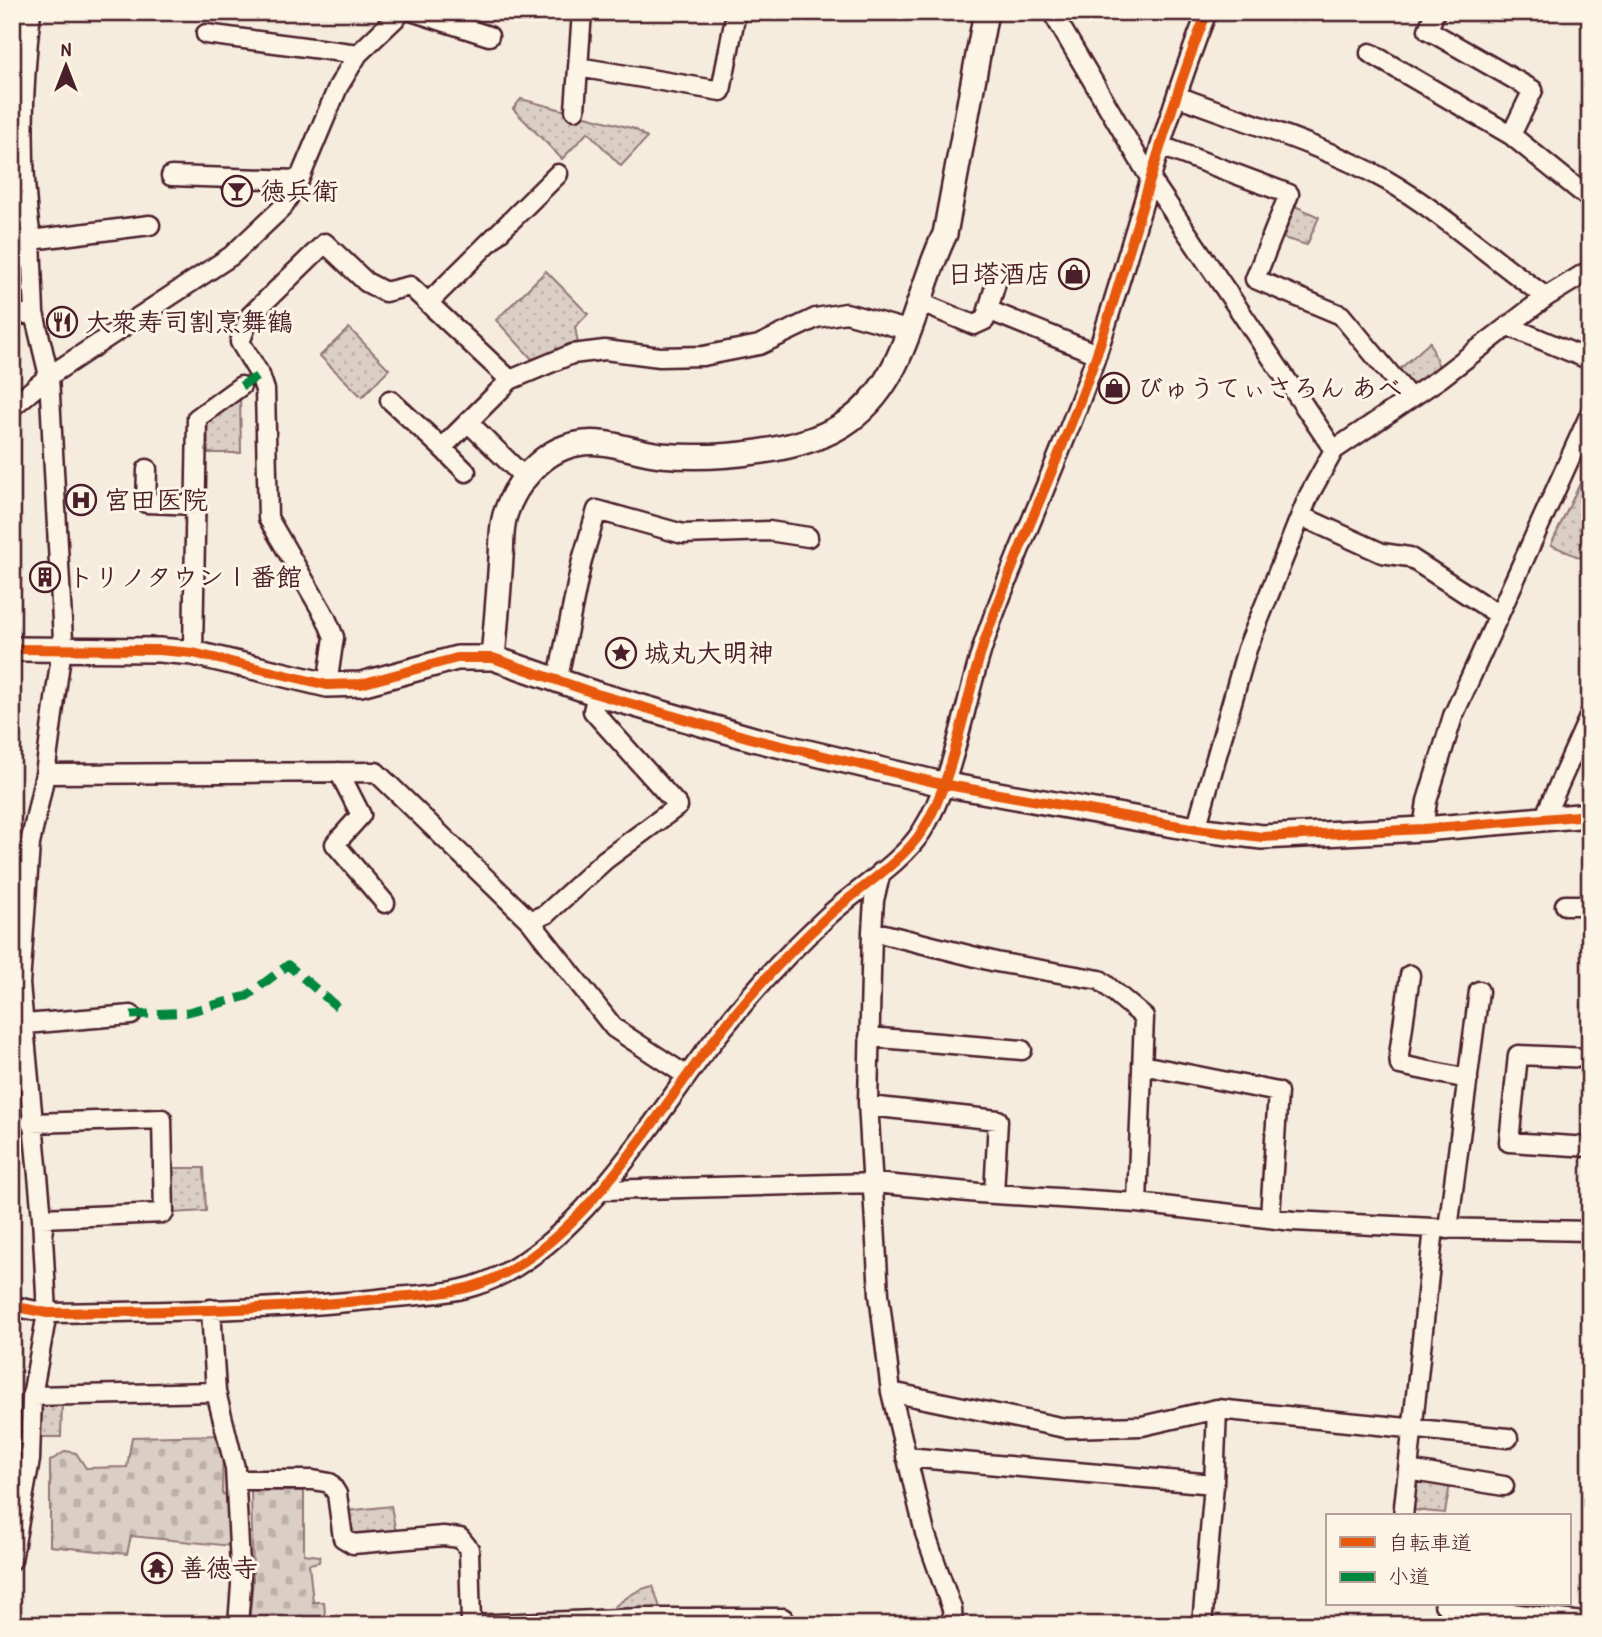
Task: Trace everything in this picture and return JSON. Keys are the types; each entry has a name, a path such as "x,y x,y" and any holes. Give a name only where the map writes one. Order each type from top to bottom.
{"street":[{"path":"12,1560 30,1460 32,1396 47,1313 42,1218 20,984 30,844 45,774 62,649 49,376 34,313 31,240 22,180 25,65 31,12"},
{"path":"12,407 49,376 231,256 282,208 299,180 318,127 358,54 402,12"},
{"path":"414,12 489,37"},
{"path":"575,110 582,12"},
{"path":"578,67 721,91 736,12"},
{"path":"493,658 504,516 524,477 548,457 575,444 601,442 659,455 700,456 805,443 850,421 876,396 911,331 932,260 945,234 986,12"},
{"path":"1052,12 1150,178 1334,450"},
{"path":"12,1306 47,1313 301,1307 474,1286 513,1268 558,1236 602,1190 687,1076 766,978 830,914 881,872 921,834 943,784 984,644 1021,541 1097,354 1150,178 1207,12"},
{"path":"1435,12 1428,30 1533,90 1511,135"},
{"path":"206,34 358,54"},
{"path":"1370,53 1511,135 1590,199"},
{"path":"1177,96 1290,139 1385,180 1439,216 1546,296"},
{"path":"1161,146 1290,194 1255,279 1341,315 1410,398"},
{"path":"428,303 558,174"},
{"path":"171,176 299,180"},
{"path":"31,240 150,225"},
{"path":"327,685 334,637 326,618 268,518 265,390 260,375 240,342 250,316 325,243 366,282 385,292 410,286 510,380"},
{"path":"1196,829 1247,649 1309,495 1334,450 1410,398 1546,296 1590,270"},
{"path":"919,302 974,325 985,320 998,276"},
{"path":"988,310 1097,354"},
{"path":"12,315 34,313"},
{"path":"442,448 510,380 572,354 605,351 660,357 703,356 748,347 816,318 846,313 911,331"},
{"path":"1508,326 1590,360"},
{"path":"193,653 197,418 241,386"},
{"path":"390,400 466,472"},
{"path":"1423,829 1427,801 1453,716 1590,414"},
{"path":"468,422 524,477"},
{"path":"147,469 146,503 197,505"},
{"path":"558,678 582,560 597,510 683,534 769,531 808,537"},
{"path":"1301,516 1382,554 1409,557 1499,615"},
{"path":"12,649 193,653 327,685 361,684 457,658 493,658 558,678 597,694 757,740 943,784 1196,829 1262,837 1423,829 1590,815"},
{"path":"530,921 546,914 605,860 678,806 593,711 597,694"},
{"path":"1548,817 1548,809 1590,715"},
{"path":"339,772 361,815 335,844 385,903"},
{"path":"45,774 376,772 530,921 614,1028 687,1076"},
{"path":"881,872 874,900 869,1037 869,1106 879,1294 891,1392 925,1533 949,1597 953,1625"},
{"path":"1565,905 1590,905"},
{"path":"872,931 996,962 1100,980 1144,1017 1137,1203"},
{"path":"1410,975 1400,1065 1468,1079"},
{"path":"1403,1514 1441,1228 1468,1079 1479,991"},
{"path":"25,1024 131,1015"},
{"path":"869,1037 1021,1050"},
{"path":"1590,1058 1518,1055 1509,1142 1590,1147"},
{"path":"1142,1065 1278,1092 1270,1217"},
{"path":"869,1106 998,1120 994,1194"},
{"path":"31,1123 162,1119 164,1213 42,1218"},
{"path":"602,1190 874,1183 1137,1203 1270,1217 1293,1222 1590,1231"},
{"path":"211,1309 216,1392 236,1480 241,1585 238,1625"},
{"path":"32,1396 216,1392"},
{"path":"891,1392 1065,1427 1142,1426 1217,1409 1413,1426 1508,1438"},
{"path":"1202,1625 1214,1484 1217,1409"},
{"path":"12,1433 30,1439"},
{"path":"906,1457 1214,1484"},
{"path":"1408,1470 1504,1486"},
{"path":"236,1480 313,1480 330,1483 337,1494 343,1538 354,1544 443,1536 460,1538 469,1549 470,1625 644,1618 783,1618"},
{"path":"1459,1606 1590,1623"}],"green space":[{"path":"521,99 635,129 647,138 621,166 588,132 562,159 513,109"},
{"path":"1295,206 1319,217 1307,245 1283,238"},
{"path":"546,271 588,314 575,327 578,344 532,359 496,320"},
{"path":"349,328 389,369 362,397 320,356"},
{"path":"1430,342 1440,370 1411,389 1400,369"},
{"path":"240,394 241,453 208,453 207,416"},
{"path":"1590,462 1590,562 1551,545"},
{"path":"170,1168 204,1168 206,1211 172,1213"},
{"path":"62,1403 61,1437 33,1437 37,1404"},
{"path":"223,1435 222,1494 232,1496 232,1546 131,1536 127,1554 50,1546 50,1461 66,1451 76,1453 86,1468 127,1467 132,1437"},
{"path":"1418,1479 1450,1484 1445,1513 1413,1510"},
{"path":"251,1490 304,1491 304,1554 320,1556 319,1562 309,1564 313,1602 324,1602 326,1625 249,1625 253,1579"},
{"path":"391,1506 396,1533 360,1537 350,1532 347,1511"},
{"path":"653,1586 661,1611 616,1612 614,1607 628,1597"}],"marked path":[{"path":"241,386 260,375"},
{"path":"131,1015 188,1012 247,996 288,965 337,1007"}],"cycle path":[{"path":"12,1306 47,1313 212,1310 337,1303 451,1291 474,1286 509,1271 542,1248 574,1220 631,1153 747,999 794,948 839,906 903,854 922,831 951,763 986,637 1093,365 1175,99 1207,12"},
{"path":"12,649 159,650 193,653 327,685 361,684 457,658 493,658 597,694 757,740 942,784 1196,829 1262,837 1423,829 1590,815"}],"place":[{"name":"徳兵衛","path":"237,191"},
{"name":"日塔酒店","path":"1074,274"},
{"name":"大衆寿司割烹舞鶴","path":"62,322"},
{"name":"びゅうてぃさろん あべ","path":"1114,388"},
{"name":"宮田医院","path":"81,500"},
{"name":"トリノタウンⅠ番館","path":"45,577"},
{"name":"城丸大明神","path":"621,653"},
{"name":"善徳寺","path":"157,1568"}]}
